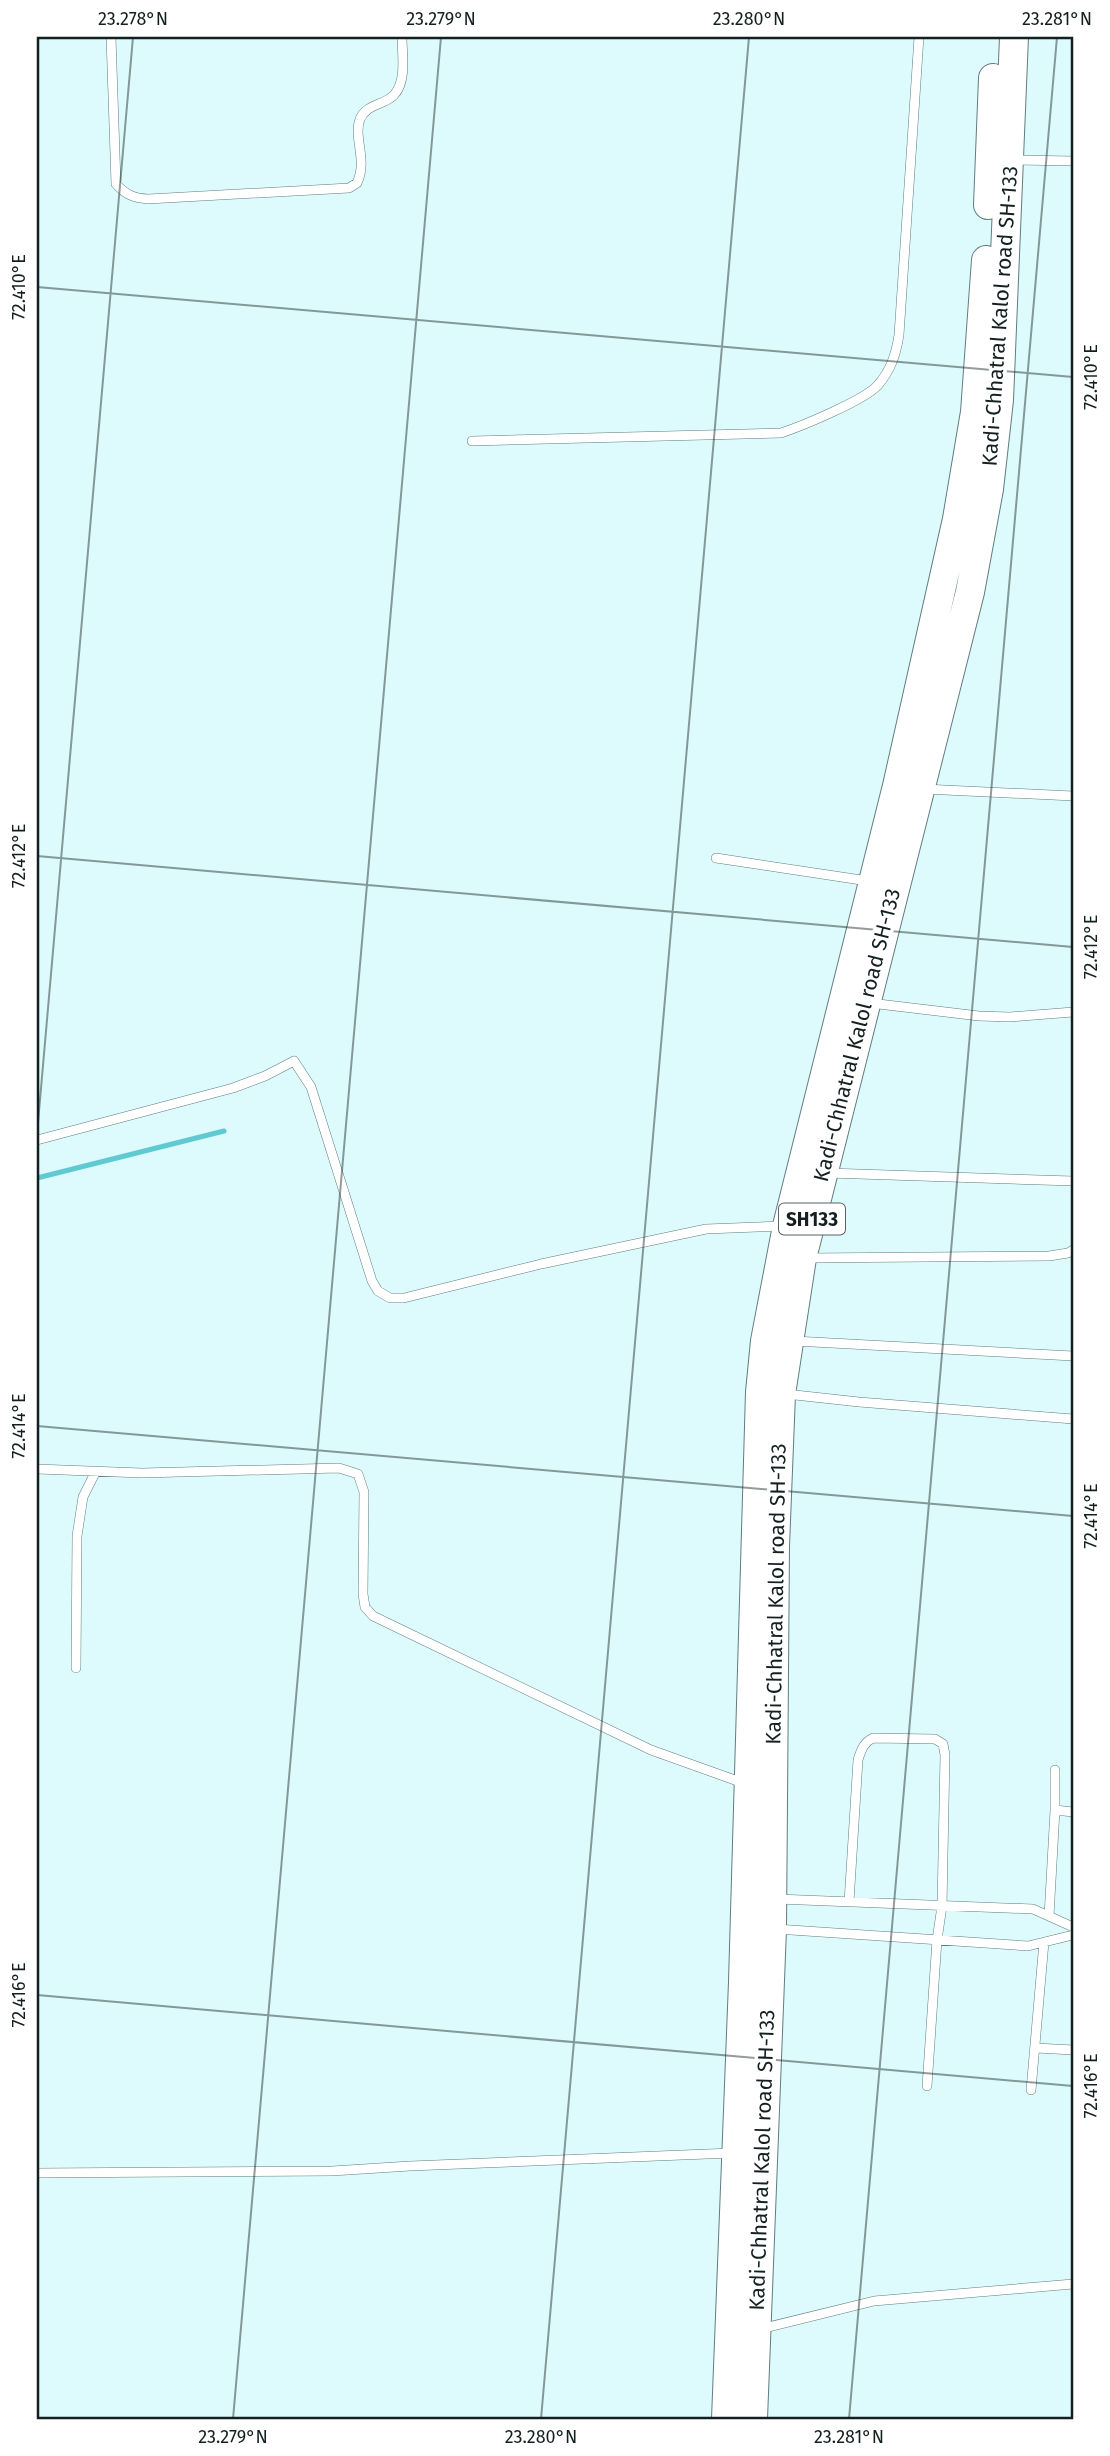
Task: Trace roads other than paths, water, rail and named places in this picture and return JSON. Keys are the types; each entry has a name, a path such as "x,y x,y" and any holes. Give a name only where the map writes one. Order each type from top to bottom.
{"main road":[{"name":"Kadi-Chhatral Kalol road SH-133","path":"753,2419 772,1929 775,1546 781,1394 789,1341 792,1256 787,1226 873,882 957,519 975,412 985,276 995,37"},
{"name":"Kadi-Chhatral Kalol road SH-133","path":"726,2419 738,2152 760,1392 765,1341 792,1256 823,1173 970,592 989,489 999,400 1014,37"}],"lane":[{"path":"111,37 117,184 124,192 136,198 148,199 349,188 357,183 362,164 360,119 367,110 394,96 399,87 402,75 402,37"},
{"path":"472,441 781,433 814,421 876,387 890,369 898,335 919,37"},
{"path":"1010,160 1073,161"},
{"path":"919,789 1073,796"},
{"path":"716,858 873,882"},
{"path":"865,1002 979,1016 1010,1017 1073,1012"},
{"path":"37,1140 233,1088 294,1061 311,1087 372,1281 378,1291 390,1298 428,1293 541,1264 706,1229 787,1226"},
{"path":"823,1173 1073,1181"},
{"path":"792,1256 1049,1256 1073,1250"},
{"path":"789,1341 1073,1356"},
{"path":"781,1394 872,1404 1073,1419"},
{"path":"37,1469 142,1473 339,1468 351,1470 358,1474 364,1492 363,1594 365,1606 373,1616 651,1750 747,1785"},
{"path":"76,1668 77,1536 83,1497 96,1471"},
{"path":"849,1902 858,1760 861,1750 867,1741 873,1738 935,1739 943,1744 945,1755 942,1906 937,1940 928,2086"},
{"path":"1049,1916 1055,1770"},
{"path":"1055,1811 1073,1812"},
{"path":"772,1899 1033,1909 1073,1927"},
{"path":"772,1929 1028,1947 1073,1935"},
{"path":"1031,2090 1044,1942"},
{"path":"1036,2048 1073,2050"},
{"path":"37,2172 332,2171 738,2152"},
{"path":"755,2330 874,2301 1073,2284"}],"waterway":[{"path":"37,1178 224,1131"}]}
